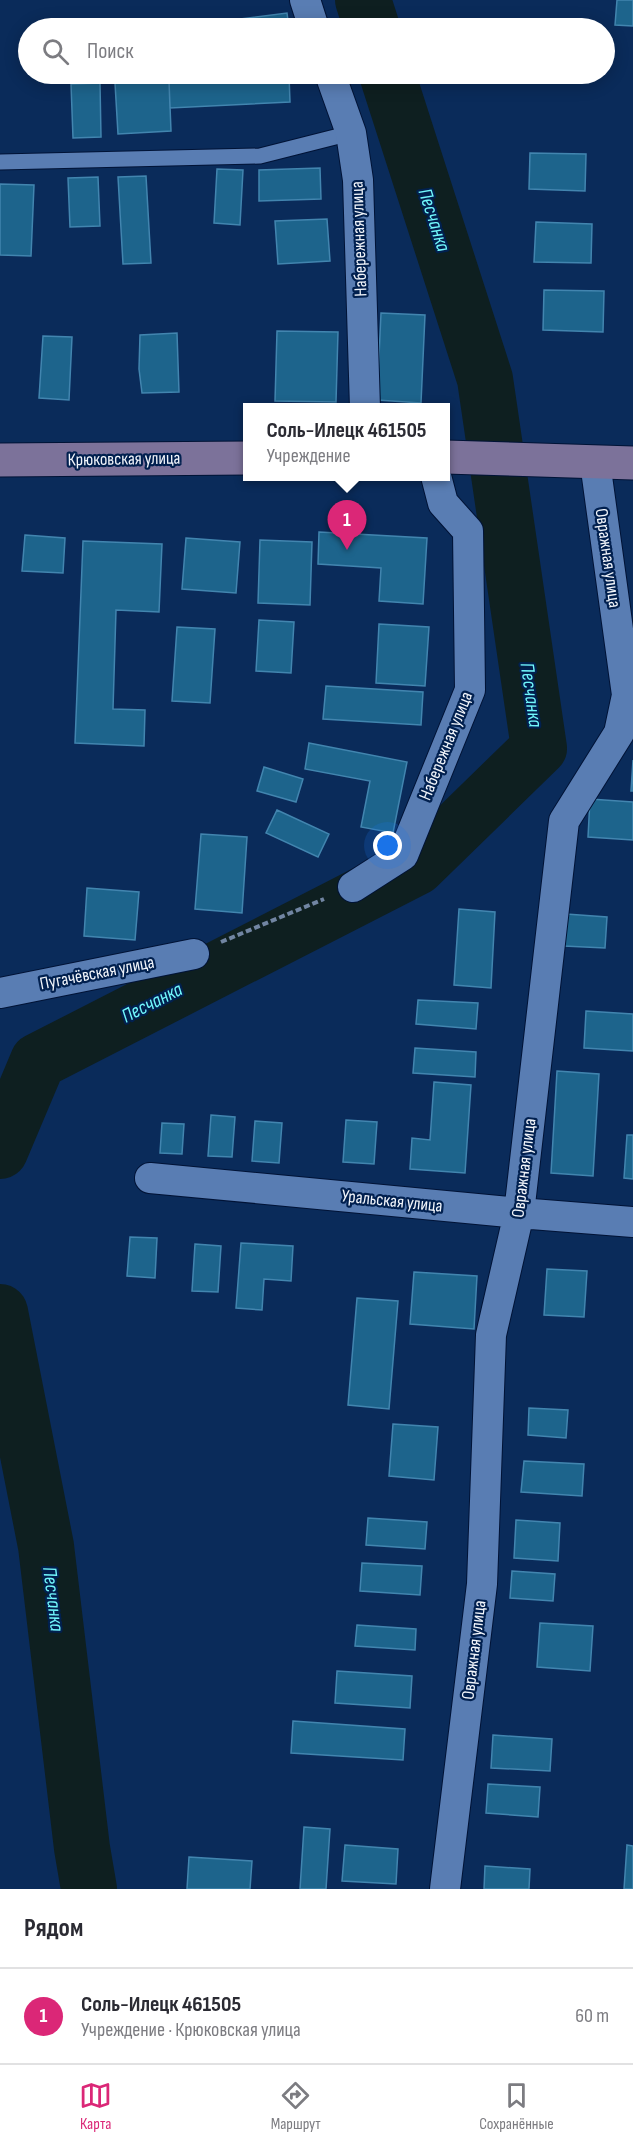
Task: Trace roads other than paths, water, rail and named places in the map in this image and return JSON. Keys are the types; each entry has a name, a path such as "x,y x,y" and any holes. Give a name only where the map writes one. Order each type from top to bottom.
{"street":[{"path":"305,0 311,18"},
{"name":"Набережная улица","path":"334,84 351,134 358,180 365,403"},
{"name":"Крюковская улица","path":"0,460 243,458"},
{"path":"450,464 555,460 633,463"},
{"name":"Овражная улица","path":"445,1889 482,1584 491,1335 519,1214 564,820 619,733 627,695 595,462"},
{"name":"Набережная улица","path":"353,887 403,855 470,690 468,531 443,503 444,481"},
{"name":"Пугачёвская улица","path":"0,993 194,954"},
{"name":"Уральская улица","path":"150,1178 519,1214 633,1222"}],"lane":[{"path":"0,162 260,156 351,134"}],"waterway":[{"name":"Песчанка","path":"363,0 369,18"},
{"name":"Песчанка","path":"0,1151 38,1061 417,867 539,748 485,379 390,84"},
{"name":"Песчанка","path":"0,1312 46,1546 82,1848 89,1889"}],"place":[{"name":"Соль-Илецк 461505","path":"347,550"}]}
